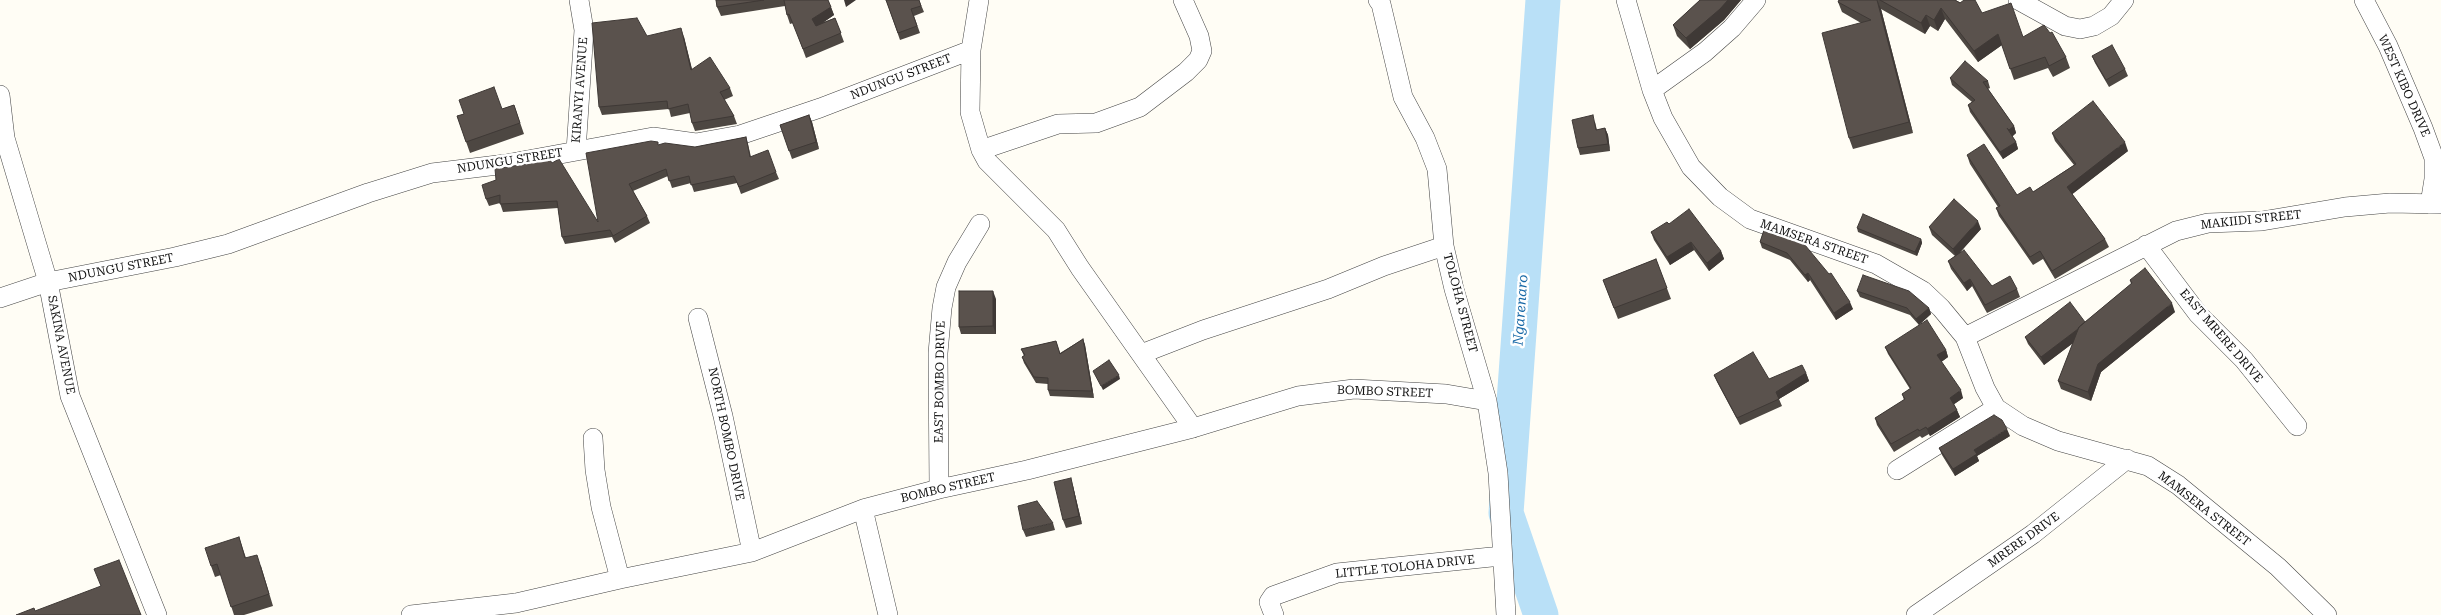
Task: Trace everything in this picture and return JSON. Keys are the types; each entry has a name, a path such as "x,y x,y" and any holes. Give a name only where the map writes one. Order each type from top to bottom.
{"street":[{"name":"KIRANYI AVENUE","path":"576,151 584,30 579,0"},
{"path":"979,0 971,50 970,112 980,150 987,161 1056,230 1193,428"},
{"path":"980,150 1058,124 1096,123 1140,107 1186,72 1198,60 1202,51 1199,36 1183,0"},
{"name":"TOLOHA STREET","path":"1378,0 1382,4 1403,97 1426,138 1437,169 1444,246 1454,289 1487,401 1498,473 1501,556 1506,615"},
{"name":"MAMSERA STREET","path":"1626,0 1652,90 1663,118 1691,167 1720,198 1750,219 1772,229 1836,249 1899,276 1923,290 1942,308 1965,337 1985,388 1996,408 2023,426 2058,441 2148,466 2178,485 2278,568 2327,615"},
{"path":"1652,90 1705,52 1732,28 1756,0"},
{"path":"2018,0 2065,26 2080,29 2094,26 2110,16 2124,0"},
{"name":"WEST KIBO DRIVE","path":"2364,0 2388,46 2434,158 2436,204"},
{"name":"NDUNGU STREET","path":"0,298 48,282 175,257 228,244 368,193 432,173 506,164 653,136 696,143 740,135 820,108 971,50"},
{"name":"SAKINA AVENUE","path":"0,95 5,138 48,282 70,396 157,615"},
{"name":"MAKIIDI STREET","path":"1965,337 2146,244 2176,231 2208,223 2262,221 2344,207 2390,202 2436,204"},
{"name":"EAST BOMBO DRIVE","path":"939,489 938,353 942,308 946,287 980,224"},
{"name":"EAST MRERE DRIVE","path":"2146,244 2198,314 2244,360 2297,426"},
{"path":"1141,354 1203,330 1328,290 1384,266 1444,246"},
{"name":"NORTH BOMBO DRIVE","path":"698,318 723,416 752,552"},
{"name":"BOMBO STREET","path":"411,615 516,603 752,552 863,509 1193,428 1298,396 1325,391 1354,389 1446,394 1487,401"},
{"path":"1897,470 1996,408"},
{"path":"593,438 595,470 601,507 620,579"},
{"name":"MRERE DRIVE","path":"1916,615 2033,534 2127,459"},
{"path":"863,509 888,615"},
{"name":"LITTLE TOLOHA DRIVE","path":"1274,615 1269,602 1273,596 1337,573 1501,556"}],"building":[{"path":"716,0 764,0 717,7"},
{"path":"784,0 828,0 831,7 812,19 816,26 835,18 841,33 803,49 789,14 787,15"},
{"path":"886,0 919,0 921,6 911,9 917,26 898,33"},
{"path":"1700,0 1728,0 1686,38 1673,25"},
{"path":"1839,0 1877,0 1909,122 1849,138 1822,33 1871,20 1838,2"},
{"path":"1880,0 1955,0 1960,3 1964,0 1975,0 1982,13 2011,3 2023,37 2044,25 2050,33 2052,32 2066,57 2049,66 2045,57 2010,69 1998,34 1974,51 1941,8 1934,20 1926,15 1921,23"},
{"path":"637,18 647,36 681,28 691,70 710,57 730,88 720,92 734,116 692,123 688,104 668,109 667,101 599,107 592,23"},
{"path":"2112,45 2125,69 2106,80 2092,56"},
{"path":"1965,61 1988,81 1983,82 2014,126 2009,130 2007,128 2016,142 2000,152 1968,105 1975,100 1950,78"},
{"path":"494,87 502,109 514,105 520,123 466,142 457,116 464,114 459,100"},
{"path":"2093,101 2125,142 2067,187 2105,239 2052,271 2040,251 2030,257 1996,208 2000,206 1967,155 1984,144 2017,195 2030,187 2033,192 2076,164 2052,133"},
{"path":"809,115 816,142 789,151 780,125"},
{"path":"1593,115 1596,130 1605,128 1608,144 1578,148 1572,120"},
{"path":"746,137 750,157 768,150 776,172 739,187 734,176 691,185 689,176 669,181 666,169 629,184 647,216 613,236 610,230 562,237 557,201 500,204 500,195 486,199 482,185 496,180 495,169 550,160 552,163 559,159 598,222 586,153 651,141 658,142 658,145 665,143 695,147"},
{"path":"1954,199 1978,221 1953,249 1929,227"},
{"path":"1689,209 1721,251 1707,263 1691,242 1667,257 1651,232 1667,222 1669,224"},
{"path":"1863,214 1921,239 1915,252 1857,228"},
{"path":"1764,230 1805,245 1829,274 1831,273 1850,302 1834,313 1808,273 1805,275 1787,253 1760,242"},
{"path":"1964,250 1992,286 2010,276 2017,289 1985,305 1970,279 1964,283 1948,261"},
{"path":"1656,259 1667,288 1614,308 1603,280"},
{"path":"2145,268 2172,303 2098,364 2088,392 2058,381 2079,327 2132,283 2130,280"},
{"path":"1863,275 1909,291 1929,308 1916,319 1907,308 1857,291"},
{"path":"959,291 993,291 993,326 959,327"},
{"path":"2070,302 2085,322 2041,357 2025,337"},
{"path":"1927,320 1946,350 1937,355 1961,390 1950,398 1957,410 1927,429 1926,427 1919,431 1918,429 1891,444 1875,418 1905,399 1902,394 1911,388 1885,347"},
{"path":"1083,339 1092,391 1048,390 1048,378 1034,377 1022,357 1025,355 1021,349 1056,341 1060,354"},
{"path":"1753,352 1769,379 1802,365 1806,373 1776,392 1779,399 1737,418 1714,375"},
{"path":"1109,360 1119,375 1101,386 1093,371"},
{"path":"1994,415 2002,420 2007,429 1974,450 1977,454 1953,469 1939,448"},
{"path":"1071,478 1079,516 1063,520 1054,482"},
{"path":"1037,501 1053,523 1023,530 1018,506"},
{"path":"239,537 245,558 257,555 269,594 231,607 217,564 211,566 205,548"},
{"path":"119,560 141,615 16,615 34,608 35,611 101,586 94,569"}],"waterway":[{"name":"Ngarenaro","path":"1541,615 1506,513 1543,0"}]}
